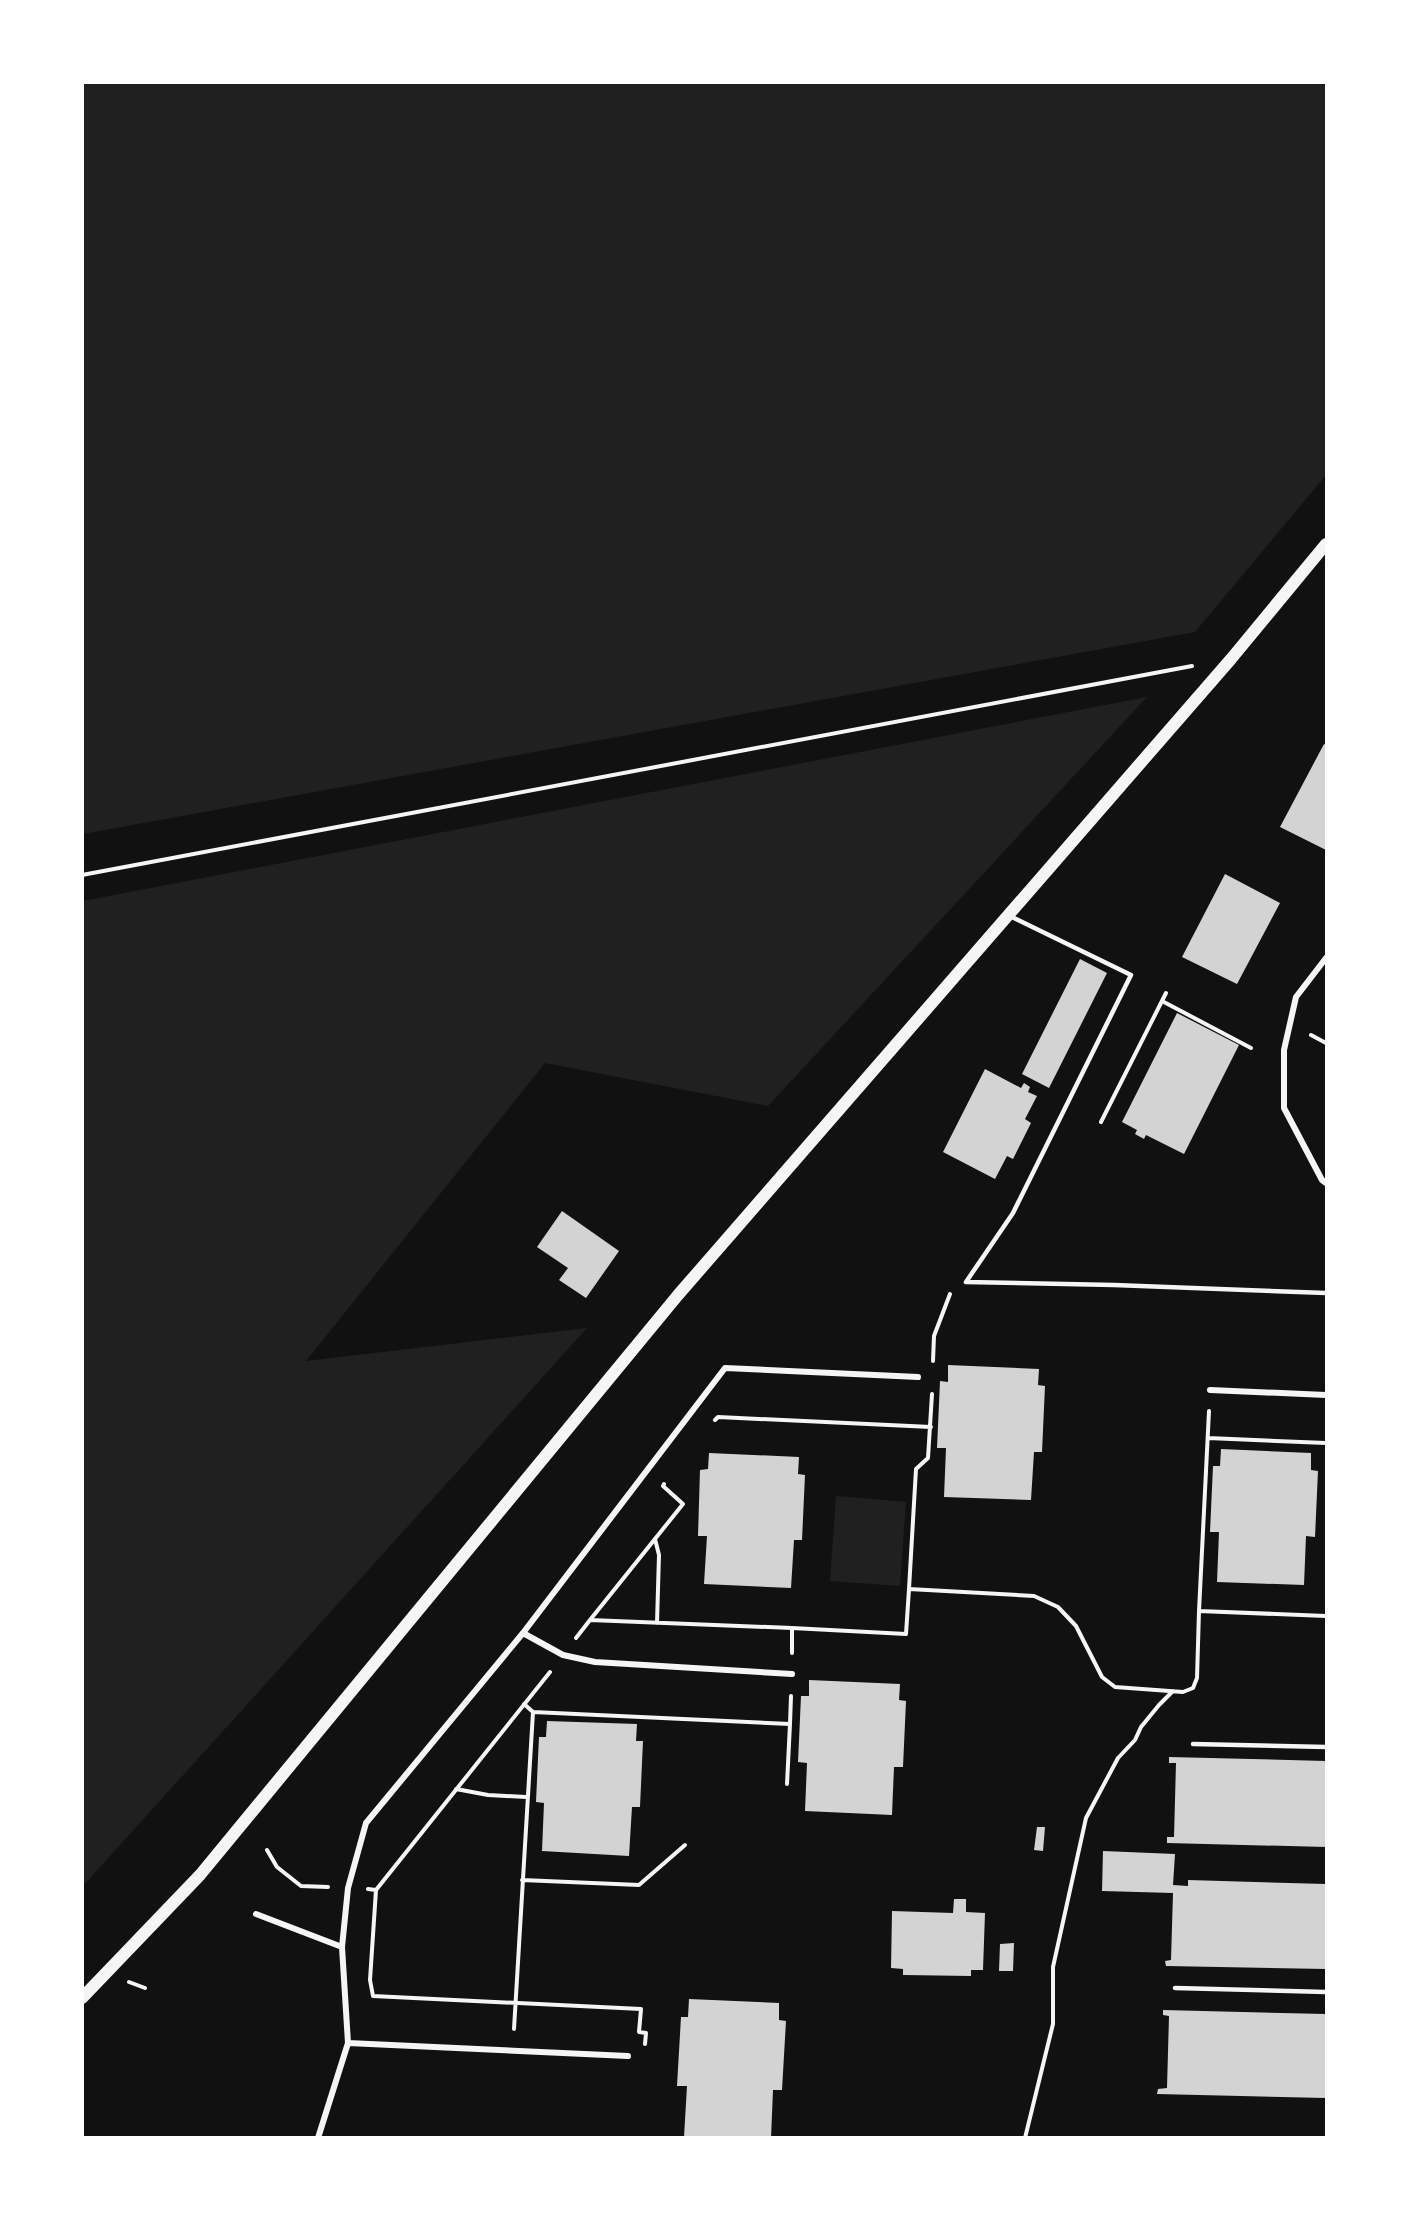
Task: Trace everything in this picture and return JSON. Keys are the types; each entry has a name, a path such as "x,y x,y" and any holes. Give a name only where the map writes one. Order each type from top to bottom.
{"main road":[{"path":"82,1998 200,1875 678,1295 1231,659 1326,544"}],"street":[{"path":"1326,958 1296,996 1284,1050 1284,1108 1326,1184"},
{"path":"318,2138 348,2043 342,1947 348,1888 366,1823 523,1634 725,1368 918,1377"},
{"path":"1210,1390 1326,1395"},
{"path":"523,1634 563,1655 595,1662 792,1674"},
{"path":"256,1914 342,1947"},
{"path":"348,2043 628,2056"}],"lane":[{"path":"1008,915 1131,975 1013,1213 966,1282 1326,1293"},
{"path":"1193,1744 1326,1747"},
{"path":"1175,1988 1326,1992"}],"path":[{"path":"82,875 1231,659"},
{"path":"1101,1122 1166,993"},
{"path":"1162,1001 1251,1048"},
{"path":"1311,1035 1326,1043"},
{"path":"590,1620 906,1634 916,1469 928,1458 934,1336 949,1294"},
{"path":"918,1377 933,1378"},
{"path":"909,1589 1034,1596 1058,1607 1076,1626 1102,1677 1115,1688 1183,1692 1193,1688 1197,1677 1210,1390"},
{"path":"711,1425 718,1417 931,1427"},
{"path":"1208,1438 1326,1443"},
{"path":"572,1643 683,1504 663,1486 669,1478"},
{"path":"656,1539 659,1555 657,1623"},
{"path":"1199,1611 1326,1616"},
{"path":"787,1784 792,1628"},
{"path":"547,1676 376,1890 370,1980 373,1996 641,2009 639,2032 646,2032 645,2057 628,2056"},
{"path":"1025,2138 1053,2024 1053,1967 1086,1818 1118,1758 1136,1740 1141,1727 1173,1691"},
{"path":"524,1704 532,1712 790,1724"},
{"path":"512,2050 532,1712"},
{"path":"456,1789 488,1795 526,1797"},
{"path":"522,1880 639,1885 685,1845"},
{"path":"267,1850 278,1867 301,1886 376,1890"}],"shaded area":[{"path":"83,82 1326,83 1326,475 1195,632 83,834"},
{"path":"1147,697 768,1106 545,1063 306,1361 587,1328 83,1886 83,901"},
{"path":"836,1496 906,1502 900,1586 830,1581"}],"building":[{"path":"1324,744 1326,745 1326,850 1280,827"},
{"path":"1225,874 1280,903 1237,984 1182,957"},
{"path":"1080,959 1107,973 1049,1088 1022,1074"},
{"path":"1177,1013 1239,1045 1184,1154 1146,1135 1144,1139 1135,1134 1137,1130 1122,1122"},
{"path":"985,1069 1021,1088 1024,1083 1030,1087 1028,1092 1037,1096 1025,1119 1031,1123 1013,1159 1007,1156 995,1179 943,1152"},
{"path":"562,1211 619,1251 586,1298 559,1280 568,1268 537,1247"},
{"path":"948,1365 1039,1369 1038,1385 1045,1386 1042,1452 1034,1452 1031,1500 944,1497 946,1448 937,1448 940,1381 948,1382"},
{"path":"1221,1449 1311,1453 1311,1470 1318,1471 1315,1537 1306,1536 1304,1585 1217,1582 1219,1532 1210,1532 1213,1466 1220,1466"},
{"path":"709,1453 799,1457 798,1474 805,1475 802,1540 794,1540 791,1588 704,1584 707,1536 698,1536 700,1470 708,1469"},
{"path":"809,1680 900,1684 899,1700 906,1701 903,1767 894,1767 892,1815 805,1811 807,1763 798,1762 801,1696 809,1696"},
{"path":"547,1721 637,1724 636,1741 643,1741 640,1807 632,1807 629,1856 542,1851 544,1803 536,1802 539,1737 546,1737"},
{"path":"1169,1757 1326,1761 1326,1847 1167,1843 1167,1837 1174,1837 1176,1763 1169,1763"},
{"path":"1037,1827 1045,1827 1043,1851 1034,1850"},
{"path":"1103,1851 1175,1854 1173,1885 1188,1886 1188,1880 1326,1884 1326,1969 1166,1966 1165,1961 1171,1960 1173,1893 1102,1891"},
{"path":"954,1899 966,1899 966,1912 985,1913 983,1970 971,1970 971,1976 903,1975 903,1969 891,1968 892,1911 953,1913"},
{"path":"1014,1943 1013,1971 999,1971 1000,1944"},
{"path":"689,1999 779,2003 779,2020 786,2021 782,2090 773,2090 771,2138 684,2137 687,2086 677,2086 681,2017 688,2017"},
{"path":"1163,2010 1326,2014 1326,2098 1157,2094 1158,2089 1167,2088 1169,2016 1163,2015"}]}
